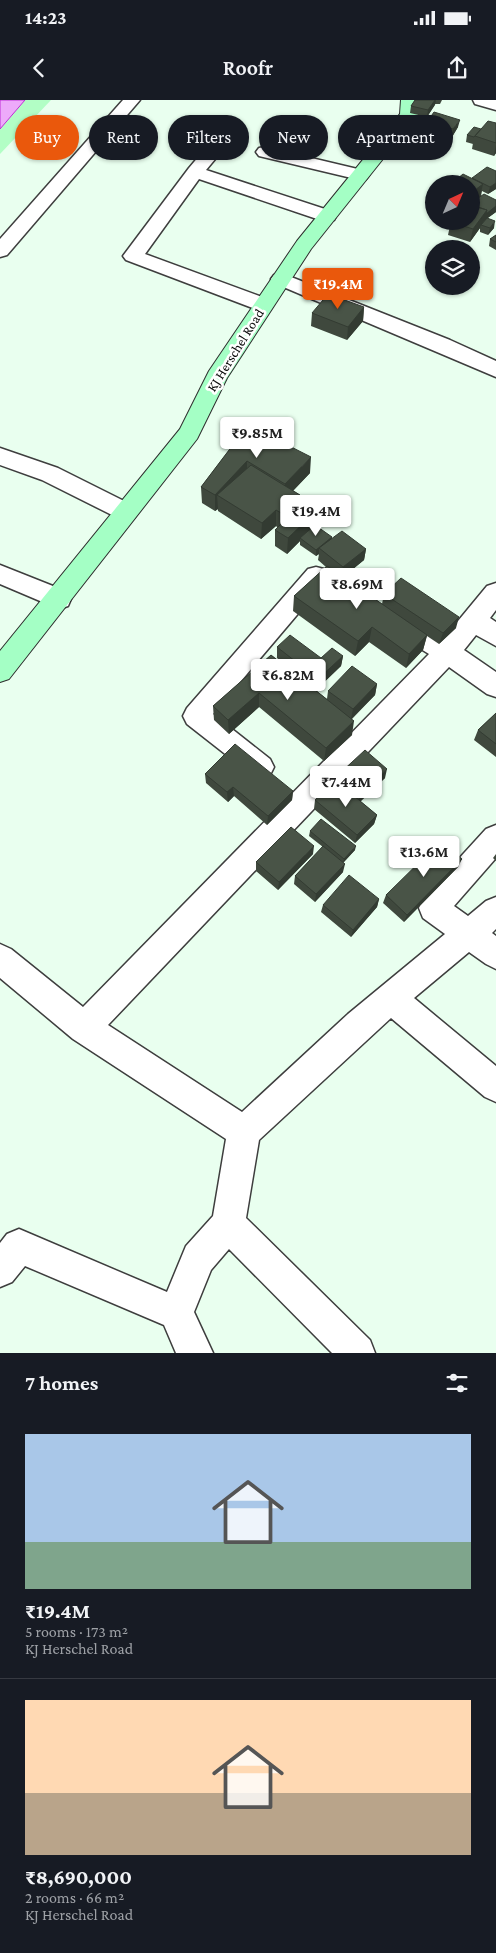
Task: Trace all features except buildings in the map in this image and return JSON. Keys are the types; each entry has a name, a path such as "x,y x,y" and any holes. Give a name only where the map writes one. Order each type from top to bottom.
{"main road":[{"name":"KJ Herschel Road","path":"0,671 189,433 217,376 263,305 327,216 409,115 410,100"}],"street":[{"path":"0,251 132,100"},
{"path":"481,100 496,105"},
{"path":"205,160 133,256 263,305"},
{"path":"299,160 360,175"},
{"path":"195,172 327,216"},
{"path":"281,279 443,344 496,370"},
{"path":"0,456 50,474 126,512"},
{"path":"0,574 59,599"},
{"path":"291,790 196,716 318,574 334,584"},
{"path":"84,1028 291,790 447,652 496,593"},
{"path":"375,608 447,652 496,686"},
{"path":"474,620 496,636"},
{"path":"496,838 433,908 496,954"},
{"path":"176,1313 198,1258 228,1224 244,1132 359,1025 496,911"},
{"path":"0,959 84,1028 244,1132"},
{"path":"391,999 496,1086"},
{"path":"228,1224 357,1353"},
{"path":"0,1270 19,1246 176,1313 195,1353"}],"sand":[{"path":"25,100 51,100 37,115 15,115 15,138 0,154 0,129"}],"shaded area":[{"path":"0,100 25,100 0,129"}]}
